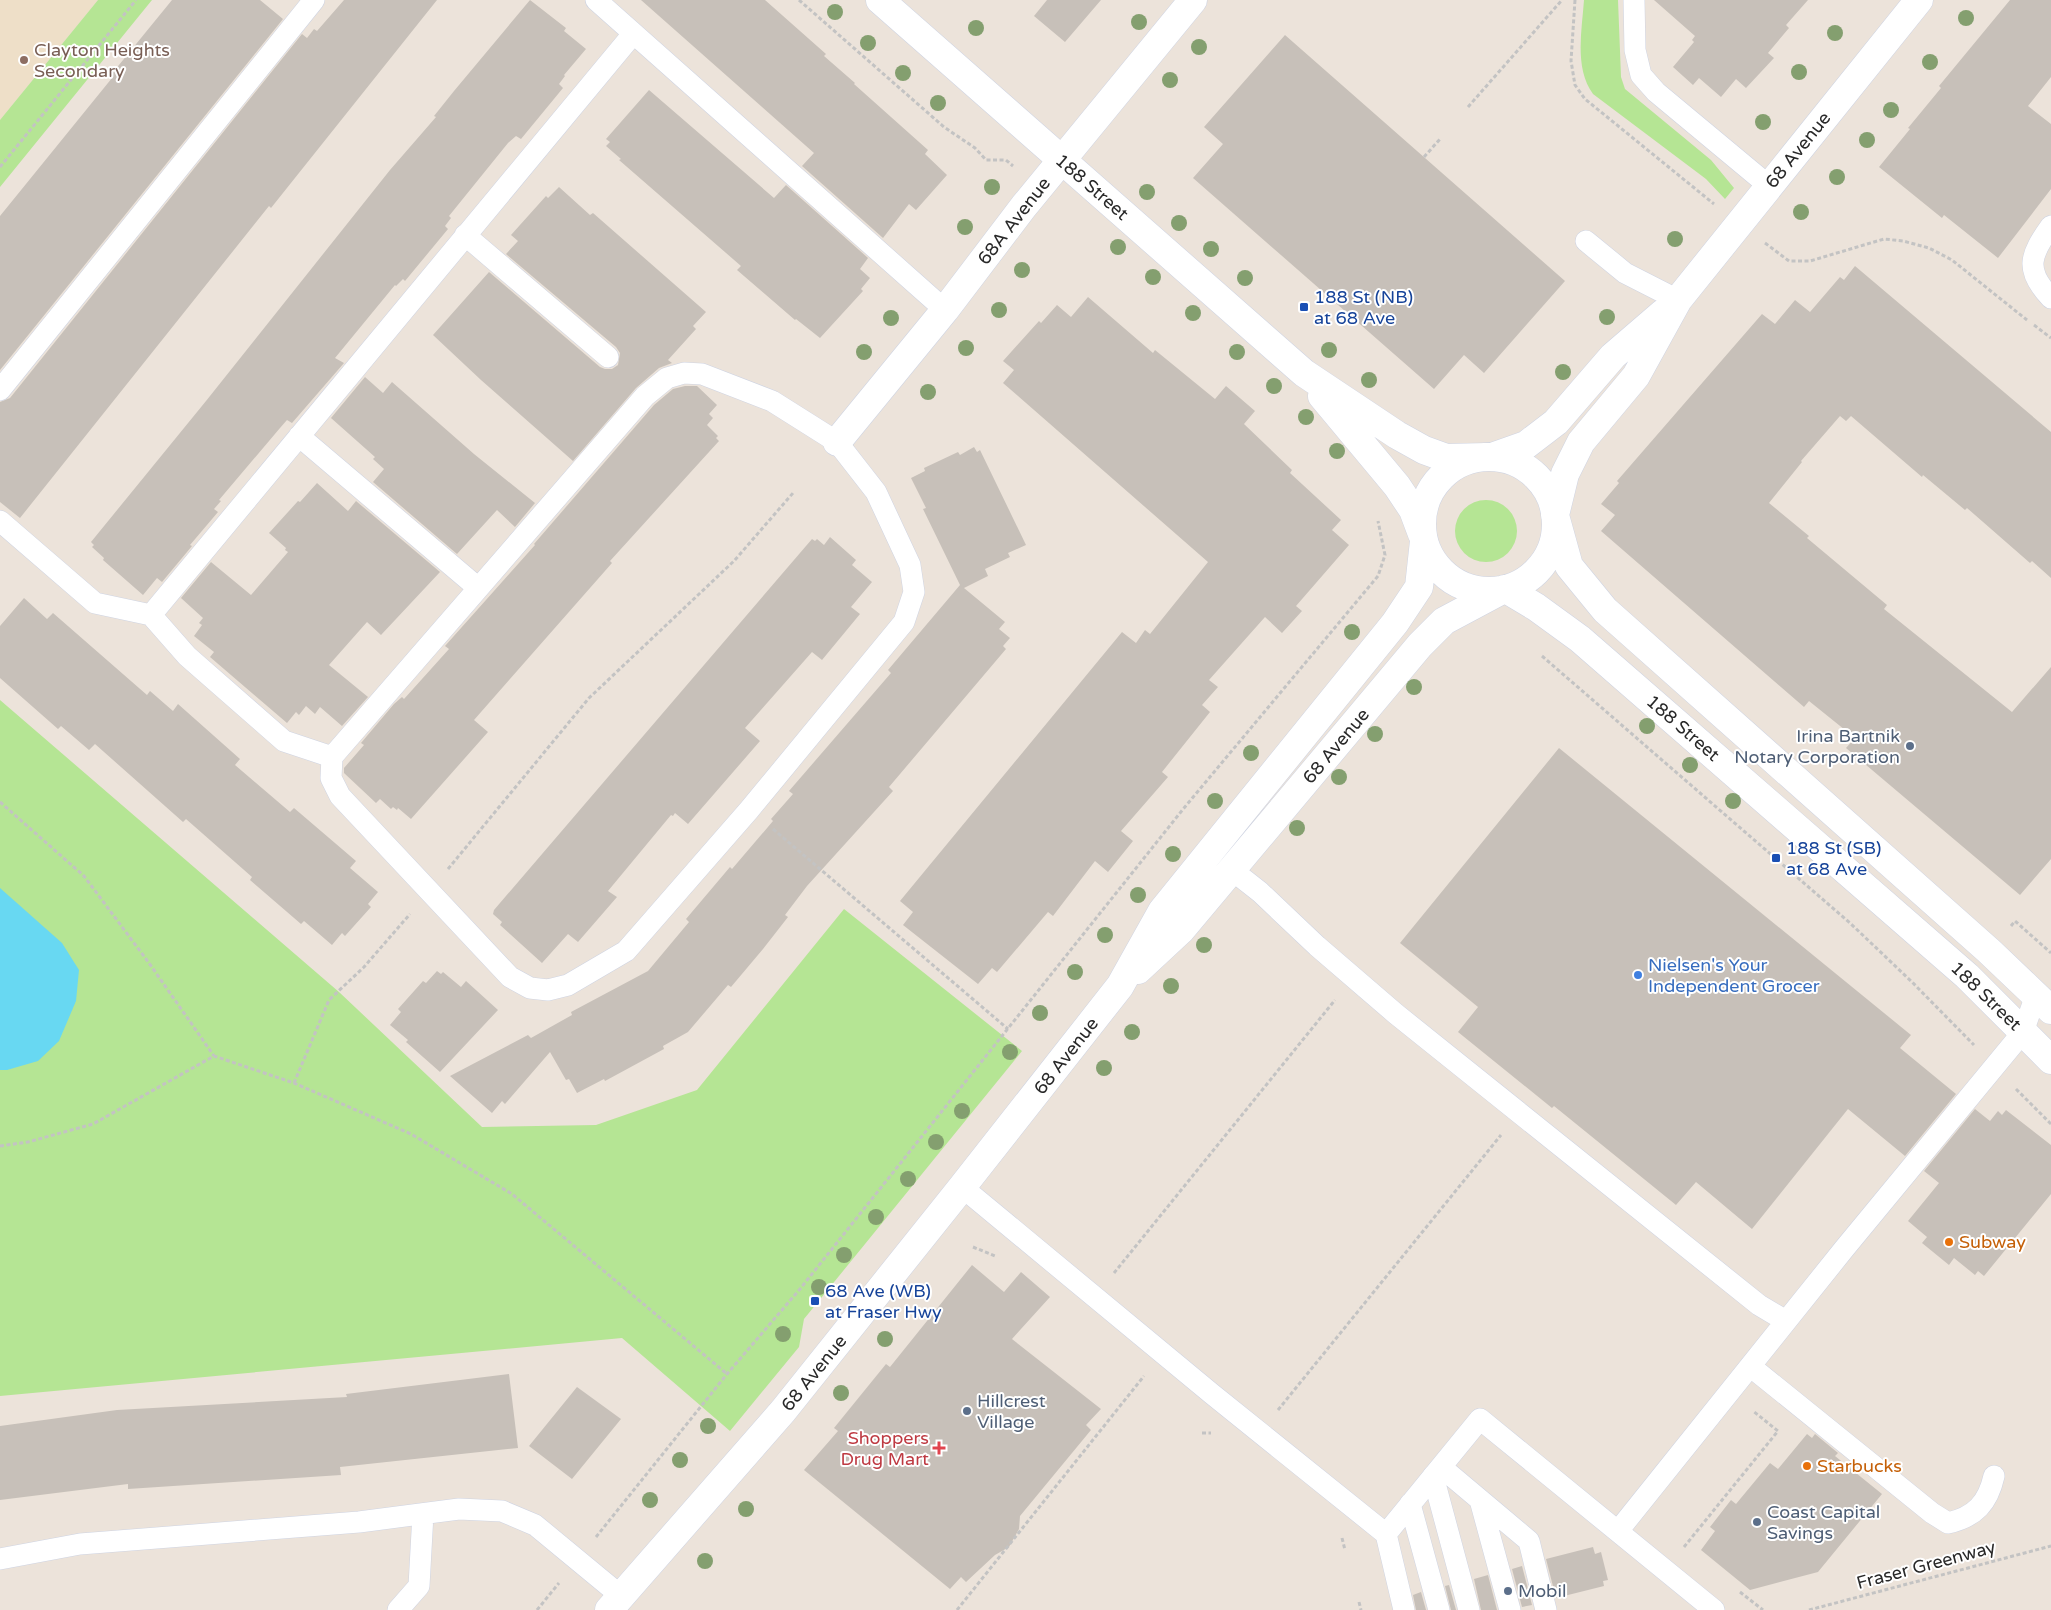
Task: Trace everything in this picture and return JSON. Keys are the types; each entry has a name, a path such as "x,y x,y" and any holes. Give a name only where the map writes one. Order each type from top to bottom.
{"street":[{"name":"188 Street","path":"880,0 1304,373 1397,435 1424,450 1446,458 1490,457"},
{"name":"68A Avenue","path":"837,442 946,310 1024,206 1193,0"},
{"name":"68 Avenue","path":"1555,517 1565,474 1581,442 1636,376 1678,300 1919,0"},
{"name":"68 Avenue","path":"1490,457 1526,445 1556,422 1613,356 1678,300"},
{"name":"188 Street","path":"1304,373 1398,486 1413,510 1424,539"},
{"path":"1490,457 1512,462 1534,475 1549,495 1555,517 1555,536 1546,559 1529,578 1505,589 1490,591 1473,590 1450,579 1433,561 1424,539 1423,513 1428,496 1436,482 1463,462 1490,457"},
{"name":"188 Street","path":"1555,517 1569,566 1605,610 1989,951 2043,1002"},
{"name":"68 Avenue","path":"615,1603 783,1411 962,1188 1120,986 1162,911 1395,623 1419,587 1424,539"},
{"name":"188 Street","path":"1505,589 1536,607 1580,639 1967,976 2051,1060"},
{"name":"68 Avenue","path":"1120,986 1181,930 1420,645 1444,621 1505,589"}],"lane":[{"path":"0,390 314,0"},
{"path":"596,0 946,310"},
{"path":"1634,0 1635,50 1641,75 1656,92 1769,186"},
{"path":"151,614 633,34"},
{"path":"2051,226 2036,248 2032,270 2042,289 2051,298"},
{"path":"465,235 608,357"},
{"path":"1586,241 1625,273 1678,300"},
{"path":"684,373 702,374 772,401 837,442 876,492 910,565 914,592 904,622 749,810 626,951 568,985 548,990 530,988 510,977 428,892 340,796 331,778 332,757 477,587 645,396 666,378 684,373"},
{"path":"299,436 477,587"},
{"path":"0,521 95,602 151,614 188,656 284,741 332,757"},
{"path":"1232,870 1260,892 1317,946 1396,1014 1759,1305 1786,1321"},
{"path":"1618,1531 1786,1321 2023,1032 2043,1002"},
{"path":"962,1188 1212,1394 1386,1534 1404,1610"},
{"path":"1750,1366 1932,1513 1948,1523 1964,1520 1979,1509 1991,1489 1994,1476"},
{"path":"1386,1534 1480,1419 1714,1610"},
{"path":"1437,1472 1480,1500 1529,1541 1546,1610"},
{"path":"1437,1472 1469,1610"},
{"path":"1480,1500 1510,1610"},
{"path":"1410,1504 1439,1610"},
{"path":"0,1559 80,1544 359,1522 459,1509 502,1511 535,1525 578,1559 615,1603"},
{"path":"398,1610 419,1586 423,1514"}],"path":[{"path":"0,167 136,0"},
{"path":"798,0 944,127 975,148 986,160 1006,160"},
{"path":"1468,106 1562,0"},
{"path":"1575,0 1571,61 1575,85 1585,99 1718,207"},
{"path":"1424,157 1440,139"},
{"path":"1770,247 1789,261 1810,261 1884,239 1903,241 1929,248 1952,260 2051,338"},
{"path":"294,1083 329,1000 364,966 428,892 589,698 734,561 793,493"},
{"path":"536,1610 727,1374 800,1289 1184,808 1378,576 1385,555 1376,513"},
{"path":"1534,650 1557,667 1844,918 1966,1036"},
{"path":"0,802 84,876 149,963 214,1056 294,1083 411,1134 512,1194 727,1374"},
{"path":"749,810 1008,1029"},
{"path":"2005,933 2015,921 2051,952"},
{"path":"1113,1274 1338,996"},
{"path":"0,1146 28,1142 92,1124 214,1056"},
{"path":"2014,1087 2051,1124"},
{"path":"1275,1414 1506,1130"},
{"path":"973,1247 999,1258"},
{"path":"957,1610 1139,1382 1144,1375 1142,1371"},
{"path":"1139,1382 1144,1386"},
{"path":"1691,1553 1684,1547 1778,1431 1751,1410 1758,1402"},
{"name":"Fraser Greenway","path":"1809,1610 2051,1546"},
{"path":"1734,1587 1762,1610"},
{"path":"1359,1602 1361,1610"}],"shaded area":[{"name":"Clayton Heights Secondary","path":"0,0 98,0 0,120"}],"green space":[{"path":"98,0 152,0 0,187 0,120"},
{"path":"1584,0 1618,0 1621,77 1625,89 1711,160 1734,188 1725,199 1706,179 1593,94 1583,73 1581,61"},
{"path":"1486,500 1503,505 1508,509 1512,514 1517,531 1512,548 1508,553 1503,557 1486,562 1469,557 1464,553 1460,548 1455,531 1460,514 1464,509 1469,505"},
{"path":"0,700 339,992 482,1127 596,1125 697,1090 844,909 1022,1051 804,1319 799,1347 730,1431 622,1338 0,1396"}],"water":[{"path":"0,888 62,943 79,970 76,1001 59,1041 38,1061 7,1070 0,1070"}],"building":[{"path":"172,0 260,0 283,19 0,370 0,216 112,78 110,76"},
{"path":"344,0 437,0 271,208 269,206 20,518 0,502 0,402 10,398 302,34 307,38 314,29 317,31"},
{"path":"530,0 566,28 564,31 586,49 564,75 559,84 563,88 521,139 516,136 508,143 449,216 451,218 445,226 448,229 405,281 403,279 395,285 335,358 344,363 292,423 287,420 219,500 221,501 214,509 218,512 162,582 157,578 143,595 103,560 104,558 92,547 94,545 91,542 390,170 436,117 434,116 454,91"},
{"path":"641,0 765,0 826,54 824,56 928,150 925,154 947,175 916,210 909,204 883,238 802,166 814,153"},
{"path":"1047,0 1101,0 1065,42 1034,16"},
{"path":"1654,0 1808,0 1786,25 1789,28 1768,53 1774,58 1746,88 1736,79 1721,97 1699,78 1693,85 1673,67 1694,42 1692,40 1695,36"},
{"path":"2010,0 2051,0 2051,77 2028,106 2051,124 2051,189 1998,258 1944,215 1942,218 1879,167 1941,88 1939,86"},
{"path":"1285,35 1565,281 1484,373 1464,355 1434,389 1193,178 1223,144 1204,127"},
{"path":"649,90 774,198 786,185 868,258 860,269 870,278 861,289 863,291 820,338 795,320 737,270 741,266 619,160 621,159 606,146 610,142 606,139"},
{"path":"559,187 590,215 593,213 706,312 693,326 696,329 668,360 672,363 659,368 636,388 573,461 433,335 489,272 600,367 612,369 618,365 620,353 616,347 506,254 518,241 511,235 546,196 548,198"},
{"path":"1855,266 2051,432 2051,578 2032,561 2030,563 1967,508 1965,510 1923,475 1922,477 1851,416 1846,421 1840,416 1801,461 1769,503 1809,536 1807,538 1887,605 1884,609 2012,712 2051,667 2051,859 2020,895 1846,748 1855,738 1809,701 1804,707 1601,531 1615,515 1601,504 1619,483 1617,481 1762,314 1775,324 1795,300 1810,312 1840,277 1844,280"},
{"path":"1088,297 1153,353 1155,350 1215,399 1226,386 1255,411 1244,424 1292,470 1290,473 1341,520 1332,530 1349,545 1296,606 1302,611 1282,633 1265,617 1209,680 1218,687 1202,705 1210,712 1162,772 1168,777 1121,831 1133,841 1108,872 1095,861 1053,916 1048,912 997,972 992,968 978,984 903,925 913,912 900,901 1122,632 1136,643 1145,630 1150,634 1208,562 1003,383 1014,370 1003,361 1039,321 1041,323 1057,305 1071,317"},
{"path":"365,377 383,393 392,382 474,454 535,503 515,527 497,510 457,554 373,482 384,469 373,459 375,457 331,418"},
{"path":"697,386 717,405 709,414 713,418 707,425 718,436 716,438 719,441 610,561 612,563 474,720 488,732 411,819 398,808 397,810 393,807 391,809 380,799 376,803 344,773 344,768 364,745 361,743 394,704 402,697 404,699 449,649 445,646 535,545 654,405 673,389"},
{"path":"974,447 977,452 980,450 1026,545 1008,553 1010,557 985,569 988,576 964,588 1005,622 999,629 1010,638 1003,646 1006,649 889,787 893,791 807,886 785,915 788,917 763,949 731,987 728,985 688,1032 663,1046 664,1049 605,1081 604,1079 577,1093 569,1079 566,1080 550,1052 505,1104 502,1101 492,1113 450,1076 528,1035 531,1038 572,1015 571,1012 648,971 689,922 686,919 730,867 732,869 773,821 771,819 793,794 789,791 891,673 888,670 960,585 923,509 926,508 911,478 925,471 924,468 958,452 960,455"},
{"path":"317,483 348,511 356,501 440,572 381,635 367,622 329,665 368,697 342,726 320,707 315,714 306,706 299,715 296,712 287,723 210,657 214,652 194,636 202,625 199,623 203,618 181,598 211,562 251,595 288,552 269,533"},
{"path":"830,537 856,560 852,565 872,582 851,607 860,614 822,660 812,652 745,728 760,741 688,824 675,813 673,816 671,815 608,891 617,897 578,942 568,934 542,963 500,925 502,922 493,914 494,910 812,539 815,541 817,539 824,545"},
{"path":"24,598 47,619 53,613 147,695 150,691 173,711 178,704 240,759 235,765 290,812 294,808 356,861 350,868 378,892 368,904 371,907 345,936 342,933 332,945 304,921 301,924 250,880 252,877 186,819 183,822 95,744 89,750 61,726 58,729 0,678 0,626"},
{"name":"Nielsen's Your Independent Grocer","path":"1559,748 1911,1035 1900,1048 1956,1094 1905,1156 1848,1109 1752,1229 1696,1182 1676,1205 1554,1106 1552,1108 1458,1032 1478,1007 1400,943"},
{"path":"437,971 441,974 443,972 461,987 466,981 498,1010 440,1072 390,1025 401,1012 398,1009 423,981 426,983"},
{"path":"1975,1109 1990,1121 1998,1111 2002,1115 2006,1110 2051,1145 2051,1194 1984,1276 1978,1271 1975,1275 1954,1258 1949,1265 1922,1243 1927,1237 1908,1221 1939,1183 1924,1171"},
{"path":"972,1265 1004,1292 1021,1272 1050,1297 1012,1339 1101,1409 1086,1425 1091,1430 1020,1516 1019,1529 1009,1547 995,1555 966,1582 961,1577 950,1589 804,1470 838,1431 834,1428 886,1364 890,1367"},
{"path":"509,1374 518,1448 340,1467 341,1475 128,1489 128,1484 0,1500 0,1426 117,1410 347,1397 346,1394"},
{"path":"577,1387 621,1419 572,1479 529,1446"},
{"path":"1807,1434 1812,1438 1815,1434 1838,1453 1835,1456 1882,1494 1818,1572 1750,1590 1701,1550 1715,1531 1710,1527 1731,1500 1736,1504 1770,1463 1778,1469"},
{"path":"1593,1547 1595,1554 1601,1552 1608,1580 1603,1581 1604,1586 1556,1598 1546,1559"},
{"path":"1522,1566 1532,1605 1522,1607 1512,1569"},
{"path":"1488,1575 1497,1610 1481,1610 1474,1579"},
{"path":"1449,1585 1456,1610 1451,1610 1445,1586"},
{"path":"1421,1592 1426,1610 1416,1610 1413,1595"}],"place":[{"name":"Clayton Heights Secondary","path":"24,60"},
{"name":"188 St (NB) at 68 Ave","path":"1304,307"},
{"name":"Irina Bartnik Notary Corporation","path":"1910,746"},
{"name":"188 St (SB) at 68 Ave","path":"1776,858"},
{"name":"Nielsen's Your Independent Grocer","path":"1638,975"},
{"name":"Subway","path":"1949,1242"},
{"name":"68 Ave (WB) at Fraser Hwy","path":"815,1301"},
{"name":"Hillcrest Village","path":"967,1411"},
{"name":"Shoppers Drug Mart","path":"939,1448"},
{"name":"Starbucks","path":"1807,1466"},
{"name":"Coast Capital Savings","path":"1757,1522"},
{"name":"Mobil","path":"1508,1591"}]}
